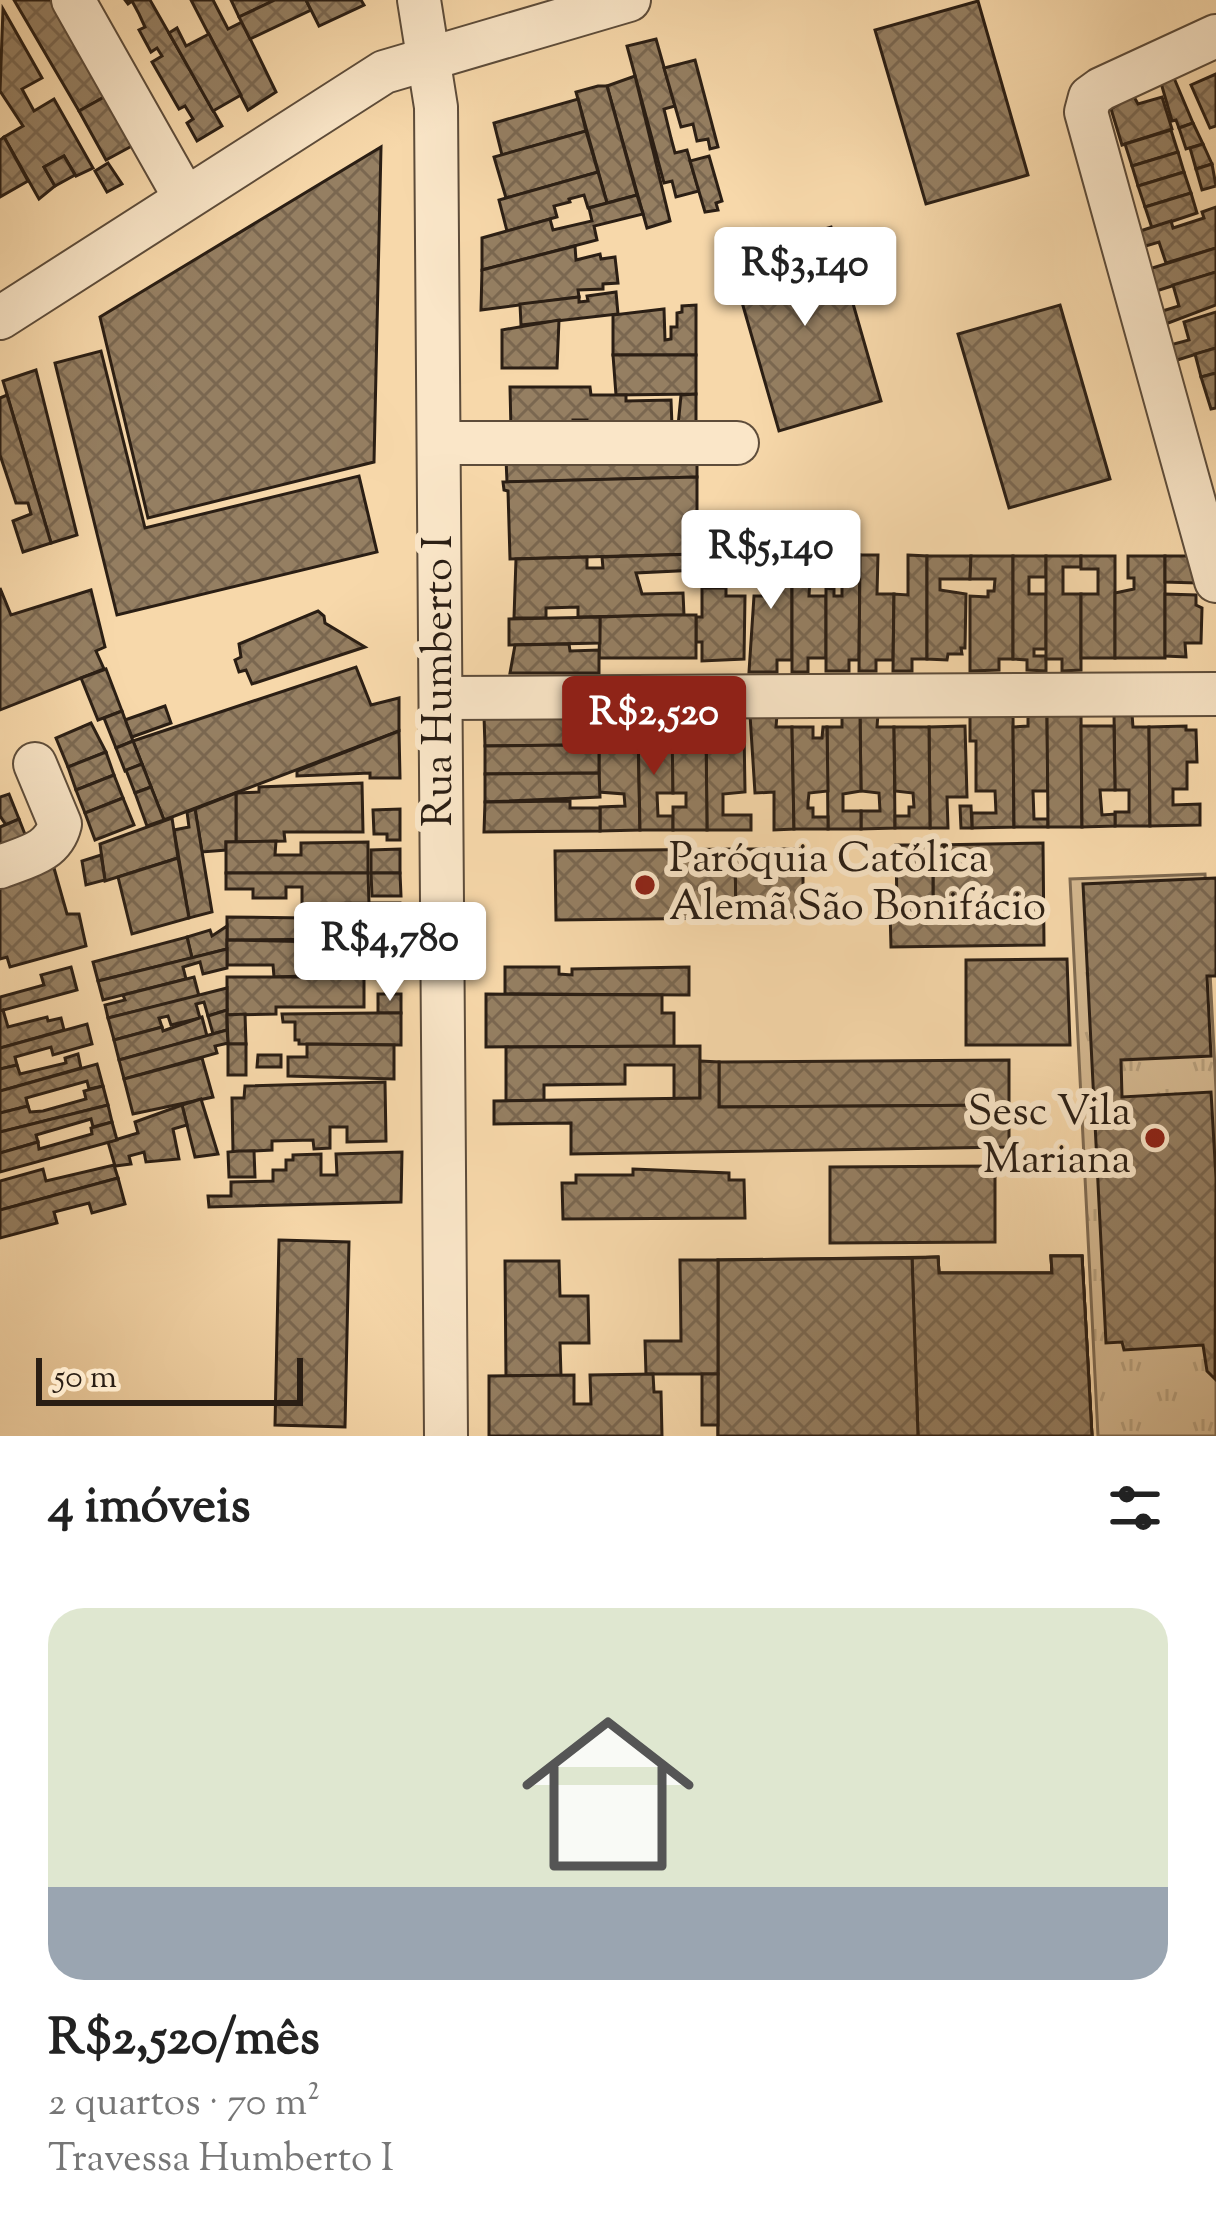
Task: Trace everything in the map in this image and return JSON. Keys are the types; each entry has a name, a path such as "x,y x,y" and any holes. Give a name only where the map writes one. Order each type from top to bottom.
{"street":[{"path":"73,0 185,198"},
{"name":"Rua Humberto I","path":"419,0 436,107 446,1436"},
{"path":"0,318 384,72 629,0"},
{"path":"1216,36 1101,89 1090,97 1086,112 1216,581"},
{"path":"440,443 737,443"},
{"path":"442,698 1216,694"},
{"path":"0,867 41,851 58,834 60,824 35,764"}],"green space":[{"name":"Sesc Vila Mariana","path":"1205,874 1216,1090 1216,1436 1098,1436 1070,879"}],"building":[{"path":"14,0 64,0 115,91 79,111"},
{"path":"125,0 150,0 222,126 197,141 187,123 193,119 185,106 179,109 152,62 162,56 157,48 151,52 139,30 145,27 139,14 132,1"},
{"path":"191,0 213,0 228,29 242,22 276,92 248,110"},
{"path":"231,0 275,0 239,17"},
{"path":"275,0 306,0 311,10 250,39 239,17"},
{"path":"306,0 361,0 364,5 319,26"},
{"path":"978,1 1028,175 926,204 875,30"},
{"path":"3,9 42,78 22,89 34,111 54,99 93,168 76,176 64,156 44,167 55,186 39,199 4,137 23,126 0,91"},
{"path":"177,28 186,46 209,34 241,95 213,111 169,33"},
{"path":"656,39 675,106 664,109 675,153 687,150 699,191 676,197 672,181 664,183 627,46"},
{"path":"695,60 718,147 710,149 708,139 697,141 693,124 681,127 664,68"},
{"path":"1216,74 1216,126 1210,128 1191,85"},
{"path":"635,76 670,221 647,228 607,86"},
{"path":"1174,78 1193,123 1179,128 1172,121 1161,83"},
{"path":"607,86 637,195 607,203 576,92"},
{"path":"115,91 143,140 106,160 79,111"},
{"path":"1133,95 1138,104 1162,97 1172,129 1122,145 1111,109"},
{"path":"578,99 586,131 502,155 494,123"},
{"path":"1193,123 1203,144 1186,149 1179,128"},
{"path":"1171,130 1178,152 1132,166 1125,144"},
{"path":"586,131 598,172 506,198 494,157"},
{"path":"4,137 28,181 0,197 0,140"},
{"path":"1203,144 1212,164 1196,169 1190,148"},
{"path":"381,147 374,462 148,518 100,317"},
{"path":"1178,152 1184,172 1138,186 1132,166"},
{"path":"64,156 75,175 55,186 44,167"},
{"path":"709,156 722,201 716,203 718,210 705,212 690,161"},
{"path":"108,163 122,184 107,192 95,171"},
{"path":"1212,164 1216,186 1202,190 1196,169"},
{"path":"598,172 607,203 588,208 584,195 569,199 554,206 557,217 507,231 499,200"},
{"path":"1184,172 1191,193 1145,207 1138,186"},
{"path":"1191,193 1197,213 1152,228 1145,207"},
{"path":"637,195 643,214 594,226 597,240 482,270 482,238 550,219 553,230 592,221 589,208"},
{"path":"1216,207 1216,248 1166,263 1159,242 1139,248 1134,233 1171,221 1173,228 1204,218 1202,212"},
{"path":"831,227 881,401 779,431 729,257"},
{"path":"575,246 576,260 600,254 601,259 615,257 618,283 578,290 579,297 481,310 482,270"},
{"path":"1216,248 1216,272 1153,292 1146,270"},
{"path":"1216,272 1216,305 1163,325 1159,312 1179,306 1173,285"},
{"path":"616,292 618,314 521,325 520,304 579,297 579,302 588,301 587,296"},
{"path":"696,305 696,355 613,355 613,315 664,309 665,340 671,339 671,327 677,327 682,306"},
{"path":"1060,305 1110,479 1009,508 958,334"},
{"path":"1216,312 1216,348 1174,361 1170,345 1189,340 1184,322"},
{"path":"559,320 557,368 502,368 502,330"},
{"path":"1216,348 1216,373 1201,377 1195,354"},
{"path":"101,351 145,528 359,476 377,552 117,615 55,363"},
{"path":"613,355 696,355 696,394 616,395"},
{"path":"36,370 77,535 51,543 3,381"},
{"path":"1216,373 1216,408 1211,409 1201,377"},
{"path":"510,387 590,387 591,395 626,395 626,401 671,400 672,426 587,428 587,420 573,420 573,428 511,430"},
{"path":"696,394 696,426 678,426 681,395"},
{"path":"7,395 51,543 23,552 13,521 31,514 28,503 16,503 0,455 0,398"},
{"path":"697,450 697,477 507,482 506,459"},
{"path":"697,477 697,554 510,559 508,491 503,482"},
{"path":"697,554 697,570 636,573 642,594 683,593 684,615 578,617 578,607 546,608 546,618 514,618 516,559 587,557 587,568 603,568 602,557"},
{"path":"697,554 750,554 750,574 696,574"},
{"path":"750,554 792,555 792,660 777,660 777,672 749,672 754,596 768,596 768,586 749,586"},
{"path":"792,555 826,555 826,578 810,578 809,596 826,596 826,658 808,658 808,672 792,672"},
{"path":"826,555 860,555 859,660 849,660 849,671 826,671 826,588 842,596 842,582 826,582"},
{"path":"860,555 878,555 877,594 894,594 893,660 876,660 876,671 859,671"},
{"path":"908,555 927,556 927,659 912,659 912,671 893,671 894,594 908,595"},
{"path":"927,556 971,556 970,579 940,579 940,590 966,594 965,648 962,654 948,654 947,660 927,659"},
{"path":"971,556 1013,556 1013,659 999,659 999,670 970,671 970,596 988,597 995,579 970,579"},
{"path":"1013,556 1046,556 1046,577 1029,577 1029,594 1046,594 1046,649 1034,649 1034,656 1046,656 1046,671 1027,670 1027,660 1013,659"},
{"path":"1046,556 1081,556 1081,567 1063,567 1063,594 1081,594 1081,670 1062,671 1062,659 1046,659"},
{"path":"1081,556 1115,556 1115,658 1081,658 1081,594 1098,594 1098,569 1081,569"},
{"path":"1128,556 1165,556 1165,658 1115,658 1115,593 1134,589 1134,578 1128,578"},
{"path":"1165,556 1189,556 1196,583 1165,582"},
{"path":"0,588 11,615 91,590 105,647 96,651 104,669 0,710"},
{"path":"702,588 726,588 726,596 745,596 744,659 702,661 696,617 702,617"},
{"path":"1165,594 1196,595 1196,605 1202,608 1201,643 1185,643 1186,657 1165,656"},
{"path":"318,611 325,623 365,647 252,684 246,670 239,672 235,660 241,657 239,644"},
{"path":"696,615 696,658 599,658 600,617"},
{"path":"600,617 600,643 509,645 509,619"},
{"path":"569,644 570,651 599,650 599,673 510,673 515,645"},
{"path":"356,667 371,705 399,698 399,731 164,820 133,741"},
{"path":"106,669 122,711 98,720 81,678"},
{"path":"165,706 171,723 132,737 125,720"},
{"path":"122,711 133,741 116,748 104,718"},
{"path":"1114,713 1132,714 1133,727 1149,727 1150,826 1115,826 1115,812 1129,812 1129,790 1115,790"},
{"path":"878,714 877,727 894,727 895,828 861,829 861,811 880,811 879,793 861,791 860,715"},
{"path":"970,714 1013,714 1014,827 972,828 972,813 996,813 995,791 976,791 976,741 970,741"},
{"path":"1028,714 1047,714 1048,791 1033,791 1034,819 1048,819 1048,827 1014,827 1013,727 1028,726"},
{"path":"1047,714 1081,714 1082,827 1048,827"},
{"path":"750,715 777,715 776,727 792,727 794,829 774,830 774,792 755,793"},
{"path":"842,715 860,715 861,791 843,794 843,811 861,811 861,829 828,829 827,727 842,727"},
{"path":"484,716 599,716 599,738 569,738 570,745 485,746"},
{"path":"599,716 622,716 622,728 638,728 640,830 600,831 600,807 625,806 624,794 599,792"},
{"path":"91,723 106,752 68,767 56,738"},
{"path":"965,726 967,797 947,797 948,828 930,828 929,727"},
{"path":"1081,726 1114,726 1115,790 1100,790 1102,815 1115,814 1115,826 1082,827"},
{"path":"1186,726 1186,730 1196,730 1197,762 1187,762 1187,789 1173,789 1173,805 1200,804 1200,825 1150,826 1149,727"},
{"path":"792,727 813,727 813,738 822,738 823,727 827,727 828,791 809,793 808,808 813,808 813,817 828,817 828,829 794,829"},
{"path":"894,727 929,727 930,828 895,828 895,816 909,816 909,807 914,807 913,793 895,791"},
{"path":"638,728 659,728 659,738 673,738 673,793 657,793 658,816 673,816 673,830 640,830"},
{"path":"744,728 745,792 723,794 723,815 751,815 751,830 707,830 706,729"},
{"path":"672,729 706,729 707,830 673,830 673,807 686,807 686,793 673,793"},
{"path":"399,731 400,778 370,778 370,773 297,776 297,771"},
{"path":"133,741 142,764 125,771 116,748"},
{"path":"570,745 570,750 599,750 599,773 485,774 485,746"},
{"path":"106,752 114,775 76,790 68,767"},
{"path":"142,764 151,787 135,793 126,770"},
{"path":"599,773 600,797 485,802 485,774"},
{"path":"114,775 123,798 85,813 76,790"},
{"path":"362,783 363,832 284,832 285,841 236,842 236,793 259,792 259,787"},
{"path":"151,787 164,820 147,826 135,793"},
{"path":"236,793 236,842 226,842 226,850 202,852 195,809"},
{"path":"9,794 19,819 6,825 0,816 0,797"},
{"path":"123,798 134,825 95,840 85,813"},
{"path":"570,801 570,808 600,808 600,831 484,832 485,802"},
{"path":"960,806 971,806 972,828 961,828"},
{"path":"195,809 212,912 189,918 174,830 189,827 187,812"},
{"path":"400,809 400,840 374,834 373,810"},
{"path":"172,818 178,858 105,881 100,844"},
{"path":"19,819 28,842 0,850 0,827"},
{"path":"276,841 275,855 301,855 301,843 368,842 368,873 226,873 226,842"},
{"path":"1043,843 1044,945 891,947 890,910 933,910 933,845"},
{"path":"896,845 933,845 933,910 897,910"},
{"path":"400,849 400,873 371,873 371,850"},
{"name":"Paróquia Católica Alemã São Bonifácio","path":"735,849 736,918 556,920 555,851"},
{"path":"735,849 803,849 803,917 736,918"},
{"path":"101,855 105,880 86,885 82,861"},
{"path":"178,858 189,918 132,934 118,877"},
{"path":"52,861 67,914 79,914 86,946 10,967 7,957 0,959 0,885"},
{"path":"226,873 368,873 369,903 302,904 302,887 286,887 286,898 253,898 253,889 226,889"},
{"path":"371,873 400,873 401,896 372,896"},
{"name":"Sesc Vila Mariana","path":"1216,878 1216,976 1207,976 1211,1056 1121,1060 1122,1097 1211,1092 1216,1178 1215,1379 1207,1371 1203,1345 1124,1350 1122,1342 1106,1343 1083,884"},
{"path":"370,903 400,903 401,933 370,933"},
{"path":"367,906 368,939 227,940 227,917 307,918 307,907"},
{"path":"227,926 227,949 192,958 187,937 210,930 212,936"},
{"path":"187,937 192,958 98,981 93,962"},
{"path":"227,940 367,943 367,974 274,977 273,965 227,965"},
{"path":"373,946 401,946 401,976 373,977"},
{"path":"227,949 227,968 203,974 200,962 183,967 186,979 103,1000 98,981"},
{"path":"1067,959 1070,1045 966,1045 966,960"},
{"path":"71,967 77,990 0,1011 0,997 44,985 41,975"},
{"path":"505,967 559,967 559,974 572,975 572,969 689,967 689,995 505,994"},
{"path":"194,977 199,996 108,1018 105,1005 125,1000 123,995"},
{"path":"227,977 364,977 364,1007 276,1007 276,1014 227,1015"},
{"path":"227,988 227,1010 208,1016 204,1002 196,1004 200,1018 171,1025 168,1016 159,1018 162,1027 114,1040 108,1018"},
{"path":"378,994 401,994 401,1013 378,1013"},
{"path":"486,994 662,995 662,1013 674,1013 674,1046 486,1047"},
{"path":"3,1010 8,1027 47,1017 48,1021 61,1018 64,1030 0,1048"},
{"path":"227,1010 227,1030 213,1034 208,1016"},
{"path":"401,1013 401,1045 299,1044 295,1022 283,1022 282,1014"},
{"path":"245,1014 246,1044 228,1044 227,1015"},
{"path":"202,1017 207,1036 119,1060 114,1040 162,1027 163,1031"},
{"path":"87,1024 92,1044 53,1055 51,1047 15,1057 17,1065 0,1069 0,1048"},
{"path":"227,1030 228,1043 215,1046 217,1053 124,1079 119,1060"},
{"path":"228,1044 246,1044 246,1075 228,1075"},
{"path":"307,1044 394,1045 394,1079 288,1076 288,1057 307,1057"},
{"path":"700,1046 700,1098 674,1099 674,1065 625,1065 625,1084 544,1085 544,1100 506,1101 506,1047"},
{"path":"78,1054 81,1068 0,1091 0,1069 17,1065 20,1074 66,1063 65,1058"},
{"path":"258,1055 281,1055 281,1067 257,1067"},
{"path":"202,1058 213,1097 133,1114 124,1079"},
{"path":"1009,1060 1009,1105 719,1107 719,1062"},
{"path":"700,1061 719,1062 719,1107 1009,1105 1009,1147 571,1154 571,1123 494,1124 494,1101 700,1098"},
{"path":"97,1064 103,1086 89,1089 87,1081 26,1098 28,1106 0,1113 0,1091"},
{"path":"385,1082 386,1141 347,1142 347,1127 330,1127 330,1148 314,1149 313,1140 272,1141 272,1150 233,1152 232,1098 244,1098 245,1086"},
{"path":"103,1086 108,1105 0,1132 0,1113 28,1106 30,1112 43,1111 86,1099 84,1091"},
{"path":"201,1099 218,1154 195,1157 182,1105"},
{"path":"108,1105 112,1122 93,1127 91,1119 36,1135 38,1142 0,1153 0,1132"},
{"path":"182,1105 187,1125 173,1129 179,1159 146,1162 144,1152 129,1156 131,1164 115,1166 108,1142 138,1133 135,1122"},
{"path":"112,1122 117,1140 0,1172 0,1153 38,1142 39,1149 92,1134 91,1128"},
{"path":"254,1151 255,1177 229,1177 228,1152"},
{"path":"402,1152 401,1202 209,1207 208,1196 231,1196 231,1182 273,1181 273,1170 286,1170 286,1160 293,1160 293,1155 321,1154 321,1175 337,1175 336,1154"},
{"path":"114,1165 118,1178 0,1210 0,1181 43,1169 46,1181"},
{"path":"995,1166 995,1242 830,1243 830,1167"},
{"path":"633,1169 729,1173 729,1180 744,1180 745,1218 563,1219 562,1183 576,1183 576,1175 633,1175"},
{"path":"118,1178 125,1204 92,1213 89,1203 54,1212 57,1223 0,1238 0,1210"},
{"path":"279,1240 349,1242 345,1427 275,1425"},
{"path":"1051,1256 1082,1256 1092,1436 1021,1436 1021,1419 975,1420 975,1436 918,1436 912,1258 938,1257 939,1273 1052,1273"},
{"path":"1051,1256 1082,1256 1092,1436 718,1436 718,1260 938,1257 939,1273 1052,1273"},
{"path":"1051,1256 1082,1256 1092,1436 918,1436 912,1258 938,1257 939,1273 1052,1273"},
{"path":"912,1258 918,1436 718,1436 718,1260"},
{"path":"680,1260 718,1260 718,1374 646,1374 645,1341 681,1341"},
{"path":"505,1261 559,1261 560,1296 588,1296 589,1343 560,1343 561,1376 506,1376"},
{"path":"653,1374 654,1392 661,1392 662,1436 489,1436 489,1376 574,1375 574,1404 591,1404 590,1375"},
{"path":"702,1374 718,1374 718,1425 702,1425"}],"place":[{"name":"Paróquia Católica Alemã São Bonifácio","path":"645,885"},
{"name":"Sesc Vila Mariana","path":"1155,1138"}]}
